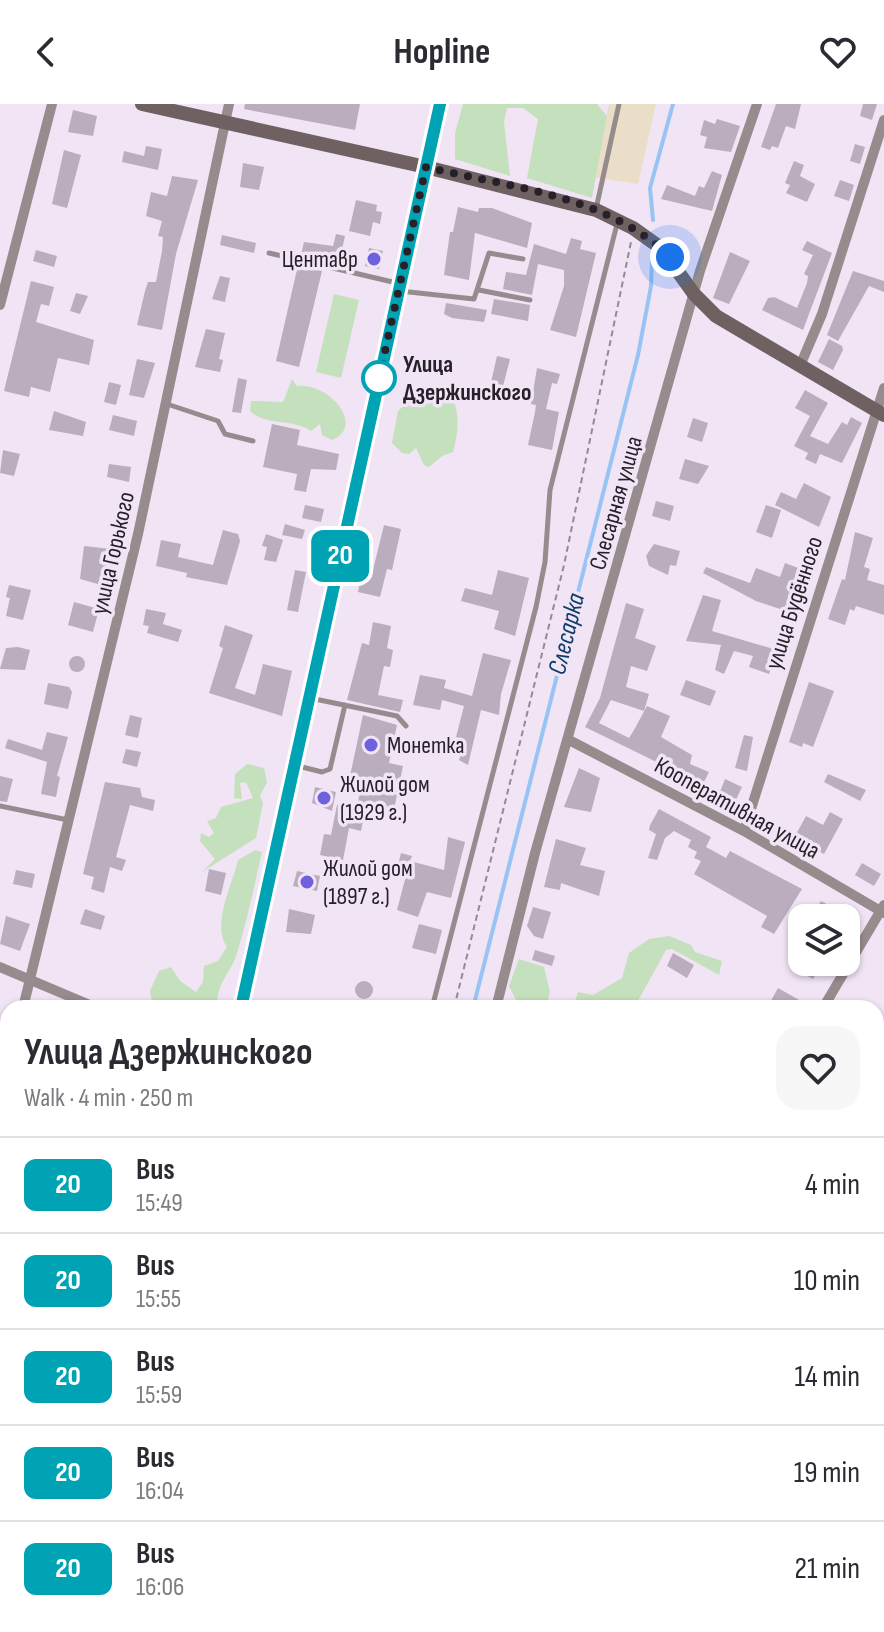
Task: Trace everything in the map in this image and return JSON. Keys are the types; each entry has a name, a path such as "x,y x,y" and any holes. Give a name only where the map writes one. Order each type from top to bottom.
{"main road":[{"path":"142,104 426,167 596,210 618,219 670,257 694,294 730,327 880,412"},
{"path":"243,1000 440,104"}],"street":[{"path":"0,305 52,104"},
{"name":"улица Горького","path":"25,1000 138,534 229,104"},
{"name":"Слесарная улица","path":"498,1000 535,853 694,294 757,104"},
{"path":"800,366 822,314 884,120"},
{"name":"улица Будённого","path":"744,831 880,412 884,388"},
{"name":"Кооперативная улица","path":"569,740 744,831 883,909"},
{"path":"828,1000 883,909"},
{"path":"0,967 75,1000"}],"lane":[{"path":"596,210 619,104"},
{"path":"434,1000 536,607 545,562 550,490 618,219"},
{"path":"269,253 399,287 469,299 477,296 489,253 523,259"},
{"path":"479,290 530,300"},
{"path":"166,403 218,421 225,434 253,441"},
{"path":"309,698 397,716 406,726"},
{"path":"294,765 322,772 330,769 345,705"},
{"path":"0,806 69,821"}],"path":[{"path":"456,1000 564,565 633,228"}],"shaded area":[{"path":"609,104 656,104 638,184 594,177"}],"green space":[{"path":"463,104 597,104 607,116 592,198 527,178 538,119 523,108 507,108 504,122 510,176 455,159 455,133"},
{"path":"334,294 359,300 341,378 316,372"},
{"path":"292,379 297,386 321,391 332,398 345,416 346,425 342,434 332,440 322,435 320,424 311,431 296,424 264,419 250,411 251,401 283,402"},
{"path":"435,391 450,391 456,406 457,429 453,452 442,456 429,467 424,465 416,448 409,454 402,453 392,443 398,411 409,401 428,404"},
{"path":"247,764 264,768 267,782 260,796 263,803 256,838 202,872 215,859 200,841 201,833 209,837 214,833 207,821 216,818 221,807 253,798 246,782 240,783 242,799 234,798 235,774"},
{"path":"255,850 262,852 236,956 221,985 218,1000 152,1000 150,991 159,971 171,967 180,981 196,992 203,982 204,966 218,961 227,947 221,927 222,916 238,860"},
{"path":"669,936 691,945 695,952 722,961 719,975 672,949 666,950 638,1000 576,1000 578,992 593,995 622,978 629,953 649,939"},
{"path":"519,959 544,967 550,992 548,1000 516,1000 509,986"}],"building":[{"path":"245,104 360,104 355,130 244,109"},
{"path":"776,104 801,104 795,129 786,126 778,148 772,146 770,150 761,147"},
{"path":"863,104 877,104 872,120 860,116"},
{"path":"73,110 97,116 93,136 68,132"},
{"path":"717,119 740,126 731,152 704,148 707,137 700,135 704,120 715,124"},
{"path":"855,144 865,147 860,164 850,161"},
{"path":"146,146 162,149 158,170 122,162 124,151 144,156"},
{"path":"64,150 81,155 67,208 52,204"},
{"path":"794,161 804,165 800,176 815,184 807,202 786,193 790,185 785,183"},
{"path":"243,163 264,167 259,190 240,187"},
{"path":"712,171 722,175 712,211 661,199 667,185 695,196 699,186 704,188"},
{"path":"172,176 198,180 176,254 162,330 137,325 148,282 156,282 162,251 163,237 158,236 162,221 146,216 151,192 167,196"},
{"path":"840,180 854,185 849,201 834,196"},
{"path":"356,200 377,205 376,211 382,212 380,224 373,222 370,236 349,231"},
{"path":"458,207 478,212 479,208 492,208 532,223 527,248 475,233 469,280 444,275 450,232 453,232"},
{"path":"336,234 345,236 339,263 301,255 304,242 333,246"},
{"path":"222,235 256,243 254,253 220,245"},
{"path":"571,238 582,241 580,249 596,253 576,337 550,330 564,286 564,270 538,264 532,295 503,289 506,272 526,275 534,244 566,254"},
{"path":"807,241 832,253 803,330 762,310 768,298 774,297 797,308 807,283 808,276 804,274 813,255 802,250"},
{"name":"Центавр","path":"369,248 383,251 379,269 365,266"},
{"path":"36,250 57,256 54,267 33,261"},
{"path":"730,252 750,261 729,304 713,298"},
{"path":"298,265 322,271 299,367 276,361"},
{"path":"853,271 884,281 884,292 869,286 838,341 827,335"},
{"path":"220,276 230,278 225,302 212,299"},
{"path":"31,281 54,287 49,306 41,304 36,322 94,340 89,365 58,358 50,392 31,387 29,397 4,391"},
{"path":"76,293 88,296 80,314 70,311"},
{"path":"494,299 530,305 528,321 491,314"},
{"path":"446,303 487,310 484,322 444,314"},
{"path":"206,329 225,333 219,359 223,360 220,372 195,367"},
{"path":"829,339 842,346 843,350 833,370 818,362"},
{"path":"497,356 510,359 499,402 487,400"},
{"path":"137,359 155,363 144,398 129,395"},
{"path":"537,368 560,374 557,384 552,383 546,409 559,412 552,450 528,445 536,405 531,404"},
{"path":"238,378 247,380 241,413 232,412"},
{"path":"109,382 121,385 116,405 104,402"},
{"path":"805,390 828,403 810,436 828,444 842,422 847,425 851,417 862,423 842,463 820,454 816,464 805,459 808,453 794,446 810,416 795,408"},
{"path":"54,411 86,422 83,436 49,430"},
{"path":"113,415 137,421 134,436 109,430"},
{"path":"693,418 708,423 702,442 687,437"},
{"path":"272,424 300,430 297,445 339,454 336,470 311,469 306,492 294,490 297,474 263,467"},
{"path":"3,450 20,454 14,476 0,473"},
{"path":"685,459 709,466 698,484 679,479"},
{"path":"109,464 131,467 129,482 107,477"},
{"path":"804,483 831,497 819,527 775,505 781,492 796,499"},
{"path":"656,501 674,506 670,521 652,516"},
{"path":"305,505 324,509 321,522 302,518"},
{"path":"766,505 781,510 772,538 756,532"},
{"path":"285,524 305,530 302,539 282,535"},
{"path":"384,525 401,529 392,570 387,569 380,597 358,592 361,576 371,578"},
{"path":"223,530 238,534 240,541 227,585 186,577 187,573 156,566 161,540 181,544 178,557 213,565"},
{"path":"855,532 873,538 864,567 870,569 867,580 884,585 884,615 856,606 854,611 850,609 845,625 828,619 842,579 845,580"},
{"path":"266,534 283,540 276,562 264,560 267,547 262,546"},
{"path":"654,544 680,551 676,566 670,565 668,575 649,566 646,556"},
{"path":"84,546 111,549 105,586 80,579"},
{"path":"785,563 806,571 789,612 756,601 703,573 706,567 750,583 756,568 780,577"},
{"path":"295,570 306,572 298,612 287,610"},
{"path":"498,570 529,578 515,636 494,629 499,611 461,601 465,588 492,595"},
{"path":"9,585 31,590 23,620 6,616"},
{"path":"703,595 721,600 712,631 777,650 769,674 749,667 753,656 734,651 724,674 715,670 721,645 686,641"},
{"path":"74,602 99,609 93,632 68,625"},
{"path":"626,603 644,609 635,638 656,646 647,671 631,666 626,687 649,694 644,711 611,700 599,723 629,738 647,706 670,716 661,737 692,755 690,764 709,772 701,788 682,778 683,775 585,727 600,698"},
{"path":"146,609 166,613 163,624 182,630 178,642 147,633 149,626 143,625"},
{"path":"373,622 391,626 387,648 393,650 390,667 384,666 378,695 403,700 400,712 347,700 362,643 369,645"},
{"path":"225,625 253,635 235,688 255,695 263,664 292,671 282,716 209,693 223,648 219,646"},
{"path":"6,648 30,650 25,670 0,669"},
{"path":"483,653 511,660 501,694 499,715 481,710 468,765 459,760 465,740 456,737 464,706 442,700 440,710 413,705 420,675 446,680 444,688 472,696"},
{"path":"74,656 80,656 85,664 83,670 74,672 69,667 69,661"},
{"path":"686,680 716,691 710,706 680,695"},
{"path":"809,682 834,691 813,747 803,743 802,747 789,742"},
{"path":"48,683 69,687 72,692 68,709 44,704"},
{"path":"130,715 142,718 138,738 125,735"},
{"path":"363,715 397,725 389,763 403,766 393,814 357,806 363,778 350,776"},
{"path":"47,732 68,737 57,776 60,777 56,797 41,794 47,762 5,748 8,739 42,750"},
{"path":"744,735 753,737 747,771 735,768"},
{"path":"126,749 141,752 137,767 122,763"},
{"path":"579,768 600,778 591,812 564,807"},
{"path":"828,774 866,790 860,801 824,782"},
{"path":"0,776 13,779 7,802 0,801"},
{"path":"725,779 742,787 734,804 718,797"},
{"path":"105,782 140,788 142,797 155,800 153,811 130,805 116,857 126,860 122,871 110,867 104,893 91,889 94,877 83,874"},
{"path":"315,787 336,792 332,811 312,803"},
{"path":"337,805 365,811 361,831 349,828 343,860 320,855 324,834 331,835"},
{"path":"659,809 711,837 706,847 726,858 730,851 802,889 793,904 788,904 788,912 774,934 761,927 767,916 694,874 701,861 694,858 697,852 688,847 691,840 674,831 665,838 657,860 648,858 656,834 649,830"},
{"path":"830,812 843,819 824,854 794,838 806,816 823,825"},
{"path":"448,837 465,842 451,898 427,892 418,917 397,910 407,872 397,869 401,853 412,856 410,861 444,870"},
{"path":"556,839 586,848 580,865 605,871 599,896 561,883 560,890 544,887"},
{"path":"862,863 881,874 874,886 855,875"},
{"path":"209,869 226,873 221,895 205,891"},
{"path":"16,870 35,874 32,888 13,884"},
{"path":"297,871 320,876 317,891 293,886"},
{"path":"533,907 551,912 543,939 534,936 527,926"},
{"path":"85,909 105,916 101,930 80,924"},
{"path":"289,909 315,915 311,934 286,932"},
{"path":"6,916 30,924 20,951 0,944"},
{"path":"419,924 442,930 436,954 412,948"},
{"path":"535,950 555,956 552,966 532,960"},
{"path":"673,953 694,965 687,978 667,966"},
{"path":"364,981 373,990 364,999 355,990"},
{"path":"778,988 799,1000 771,1000"}],"waterway":[{"name":"Слесарка","path":"653,220 650,188 673,104"},
{"name":"Слесарка","path":"475,1000 638,355 651,286 652,259"}],"bus line":[{"name":"20","path":"243,1000 440,104"}],"place":[{"name":"Центавр","path":"374,259"},
{"name":"Улица Дзержинского","path":"379,378"},
{"name":"Монетка","path":"371,745"},
{"name":"Жилой дом (1929 г.)","path":"324,798"},
{"name":"Жилой дом (1897 г.)","path":"307,882"}],"route":[{"path":"379,378 426,167 596,210 633,228 670,257"}]}
